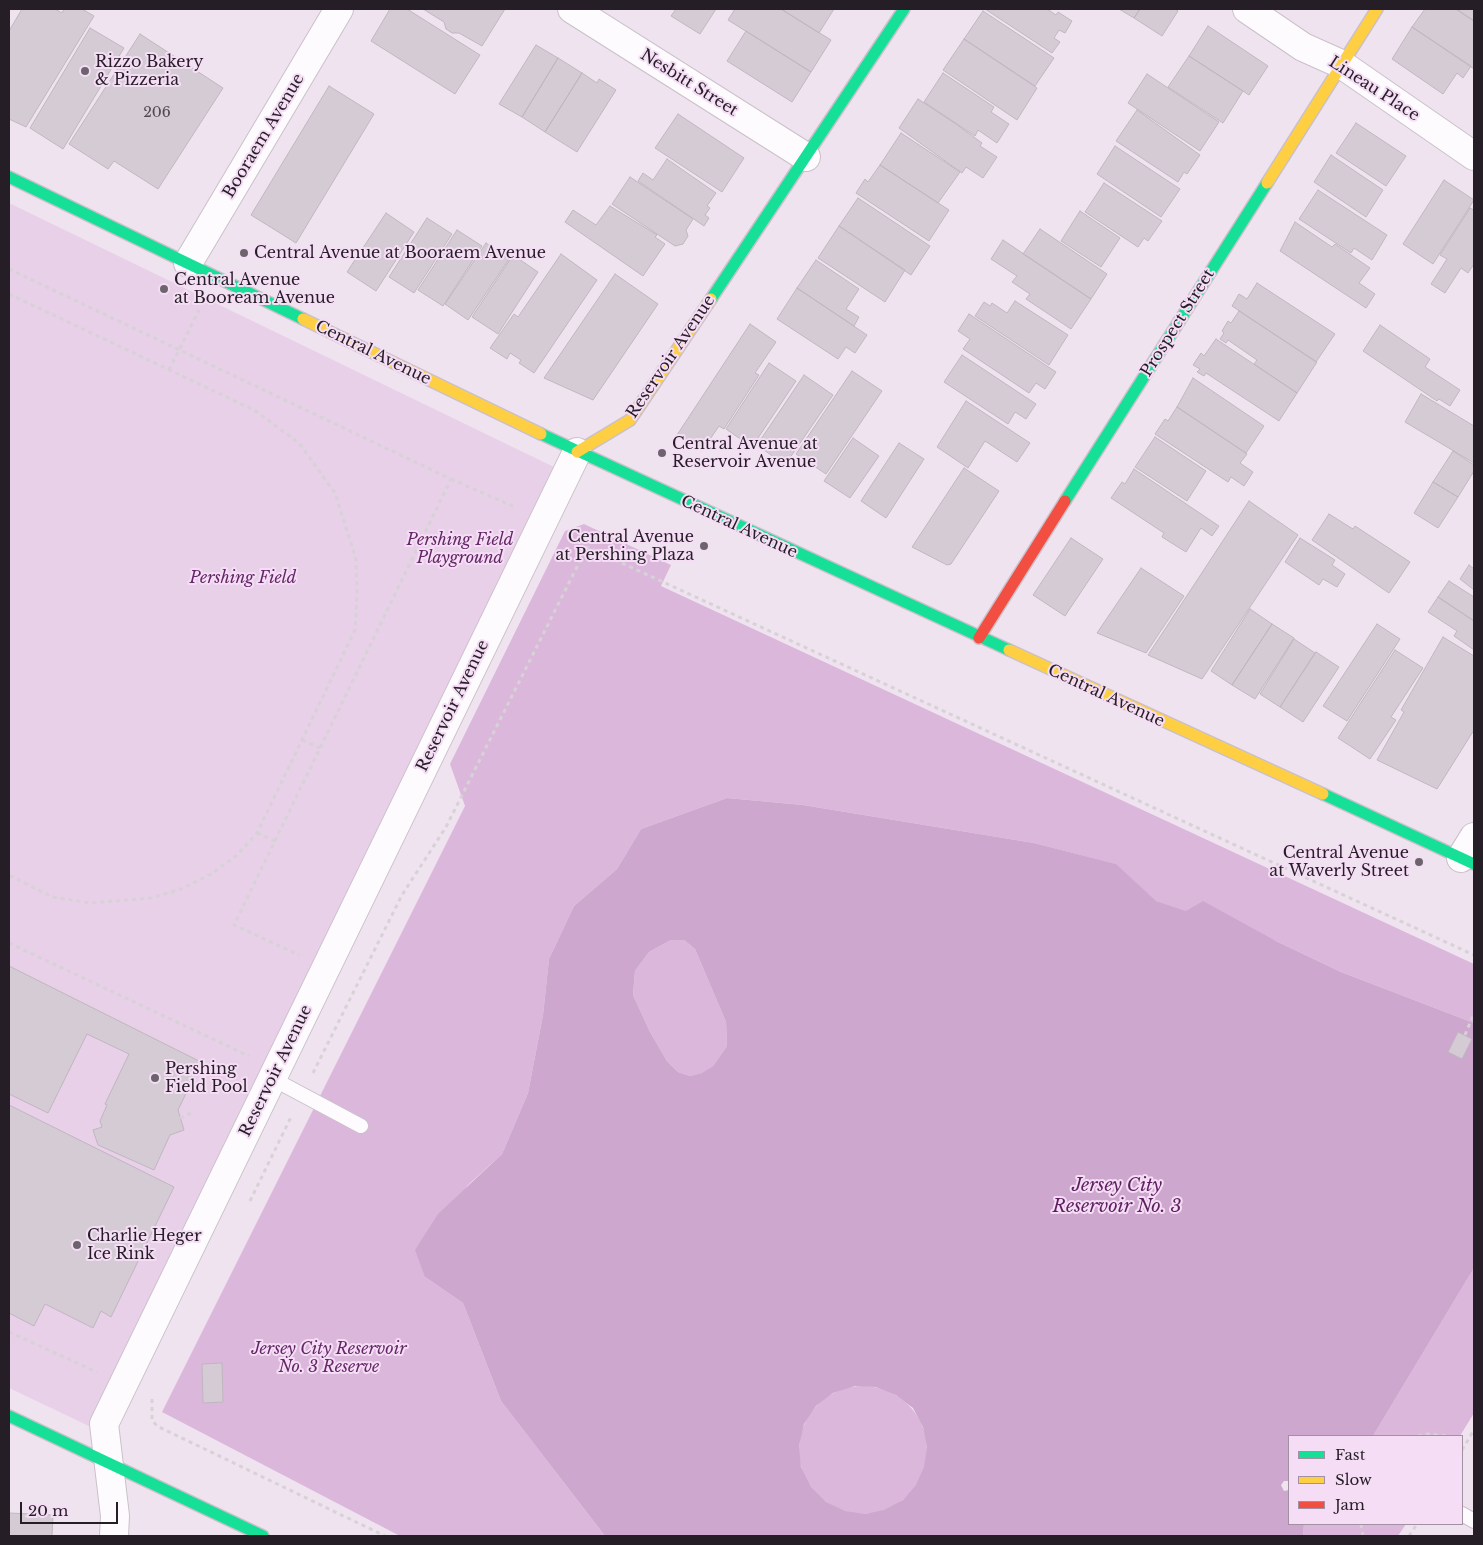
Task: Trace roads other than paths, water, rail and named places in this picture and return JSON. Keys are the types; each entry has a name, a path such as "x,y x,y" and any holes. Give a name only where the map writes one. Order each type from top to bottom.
{"main road":[{"name":"Reservoir Avenue","path":"577,452 630,420 904,9"},
{"name":"Prospect Street","path":"979,638 1377,9"},
{"name":"Central Avenue","path":"9,177 577,452 979,638 1470,853"},
{"path":"9,1416 263,1536"}],"street":[{"name":"Booraem Avenue","path":"188,263 339,9"},
{"name":"Nesbitt Street","path":"572,9 806,157"},
{"name":"Lineau Place","path":"1247,9 1303,47 1341,64 1474,156"},
{"name":"Reservoir Avenue","path":"114,1536 115,1516 104,1424 577,452"}],"lane":[{"path":"273,1079 361,1126"},
{"path":"1463,1515 1474,1522"}],"water":[{"name":"Jersey City Reservoir No. 3","path":"727,798 803,805 1034,843 1116,864 1156,901 1186,911 1203,901 1276,941 1341,972 1474,1023 1474,1268 1374,1435 1288,1435 1288,1481 1284,1481 1281,1485 1284,1491 1288,1490 1288,1525 1304,1525 1303,1536 605,1536 501,1401 463,1303 425,1277 415,1250 438,1214 502,1154 528,1093 543,1015 549,959 574,906 617,869 641,829","holes":["671,940 684,940 695,949 726,1022 727,1046 713,1066 702,1073 690,1076 678,1072 667,1061 650,1032 633,995 635,971 649,952","855,1386 876,1387 896,1395 913,1408 923,1427 927,1447 924,1467 916,1485 903,1500 884,1510 865,1514 845,1511 826,1502 811,1487 801,1467 799,1446 804,1424 816,1406 833,1393"]}],"place":[{"name":"Rizzo Bakery & Pizzeria","path":"85,71"},
{"name":"Central Avenue at Booraem Avenue","path":"244,253"},
{"name":"Central Avenue at Booream Avenue","path":"164,289"},
{"name":"Central Avenue at Reservoir Avenue","path":"662,453"},
{"name":"Central Avenue at Pershing Plaza","path":"704,546"},
{"name":"Central Avenue at Waverly Street","path":"1419,862"},
{"name":"Pershing Field Pool","path":"155,1078"},
{"name":"Charlie Heger Ice Rink","path":"77,1245"}],"park label":[{"name":"Pershing Field Playground","path":"460,549"},
{"name":"Pershing Field","path":"243,578"},
{"name":"Jersey City Reservoir No. 3 Reserve","path":"329,1358"}]}
